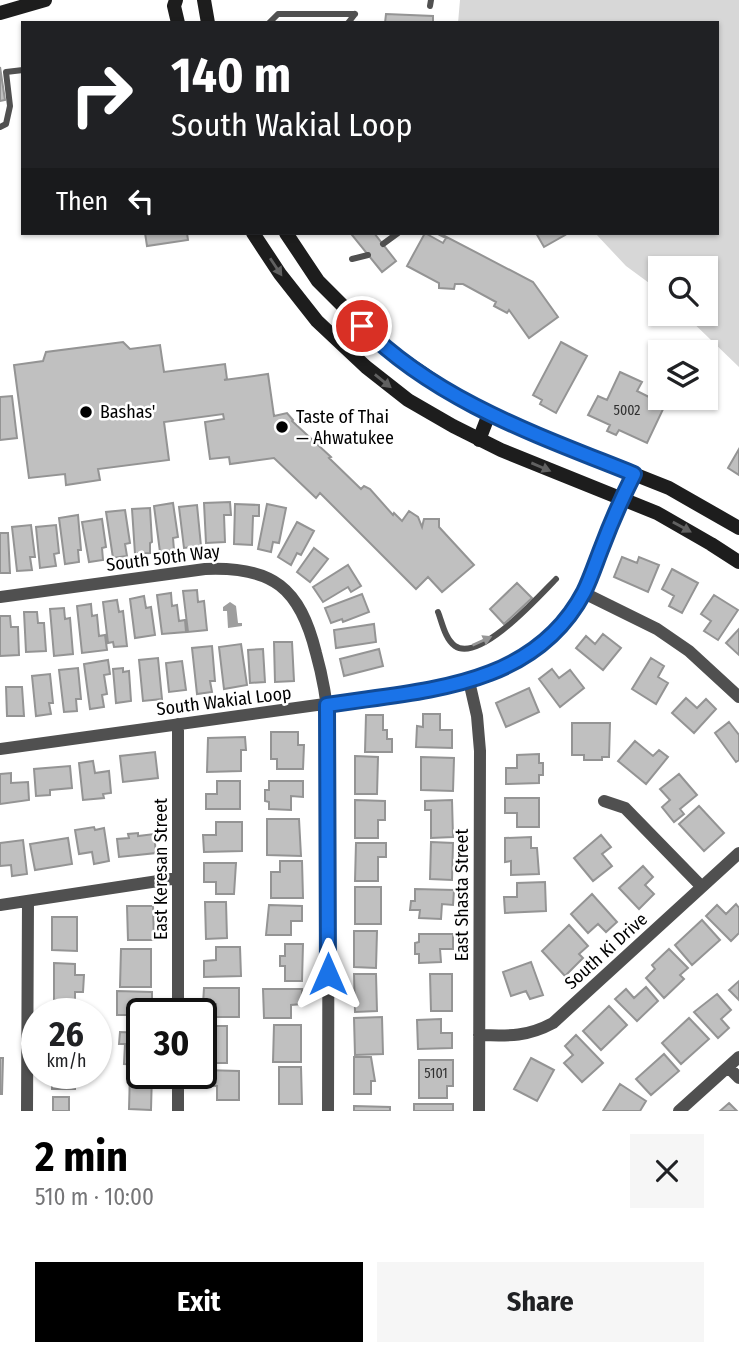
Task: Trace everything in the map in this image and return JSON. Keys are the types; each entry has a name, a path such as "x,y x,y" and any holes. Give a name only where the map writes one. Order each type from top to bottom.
{"main road":[{"path":"0,13 45,0"},
{"path":"176,0 174,6 178,21"},
{"path":"204,0 208,21"},
{"path":"255,235 280,274 317,321 366,367 408,400 479,440 657,513 739,562"},
{"path":"287,235 318,281 384,347 462,400 489,414 669,488 739,528"},
{"path":"479,440 489,414"}],"street":[{"name":"South Wakial Loop","path":"0,749 447,687 491,675 539,647 584,593 634,474"},
{"name":"South 50th Way","path":"0,597 205,569 230,568 256,572 283,588 303,611 312,634 327,705 328,1111"},
{"path":"584,593 657,629 689,651 739,697"},
{"name":"East Shasta Street","path":"469,681 477,716 480,751 479,1111"},
{"name":"East Keresan Street","path":"178,724 178,998"},
{"path":"604,801 625,808 702,887"},
{"name":"South Ki Drive","path":"479,1035 513,1036 535,1033 553,1023 739,853"},
{"path":"0,905 178,878"},
{"path":"27,1111 28,901"},
{"path":"680,1111 739,1057"},
{"path":"728,1067 739,1078"},
{"path":"178,1089 178,1111"}],"lane":[{"path":"271,21 278,15 355,15 350,21"},
{"path":"0,127 6,124 10,106 6,72 21,70"},
{"path":"383,244 395,235"},
{"path":"352,259 368,255"},
{"path":"438,612 453,645 465,648 481,643 506,629 556,579"}],"shaded area":[{"path":"460,0 739,0 739,367 718,347 718,340 711,340 696,326 718,326 718,256 648,256 648,282 626,266 597,235 719,235 719,21 458,21"},
{"path":"230,602 236,606 238,623 242,623 242,626 228,628 227,611 223,611 223,607"}],"building":[{"path":"386,14 433,16 433,21 385,21"},
{"path":"0,67 5,100 0,101"},
{"path":"145,235 187,235 188,240 147,246"},
{"path":"352,235 376,235 396,261 382,272"},
{"path":"424,235 443,243 446,238 440,235 443,235 533,282 558,317 529,338 509,310 507,313 494,306 496,302 463,284 455,284 454,289 439,288 439,283 407,266"},
{"path":"537,235 565,235 544,247"},
{"path":"123,342 130,349 160,345 164,372 225,364 227,379 224,380 268,374 274,416 287,413 361,489 364,486 370,489 393,515 394,513 402,521 409,511 418,517 422,527 424,519 439,519 439,527 474,565 442,592 428,577 416,589 320,493 316,498 274,458 230,464 229,457 210,459 205,422 224,419 223,414 164,422 169,460 98,469 100,480 66,485 65,474 29,478 14,365 43,361 46,352"},
{"path":"561,342 587,356 556,413 540,404 542,400 533,395"},
{"path":"620,372 642,382 637,391 648,396 648,410 663,410 647,443 619,430 616,435 607,431 610,425 588,415 598,396 607,400"},
{"path":"12,396 17,438 0,440 0,397"},
{"path":"739,449 739,475 728,468"},
{"path":"230,502 231,515 224,515 225,542 206,543 204,503"},
{"path":"173,503 178,537 173,538 174,550 160,552 154,506"},
{"path":"235,504 259,505 259,516 253,516 252,545 234,544"},
{"path":"267,504 286,508 279,543 273,542 271,552 258,549"},
{"path":"197,505 201,546 184,548 179,507"},
{"path":"150,508 150,553 135,554 132,509"},
{"path":"125,510 130,543 125,544 127,556 113,558 106,512"},
{"path":"78,515 81,550 78,550 79,562 65,564 59,518"},
{"path":"102,519 106,547 102,548 103,560 89,562 82,522"},
{"path":"297,522 314,531 301,555 297,553 291,565 278,557"},
{"path":"31,525 35,557 30,557 32,570 17,571 12,527"},
{"path":"56,525 59,553 54,554 56,566 40,568 36,527"},
{"path":"0,533 8,533 10,573 0,573"},
{"path":"314,548 328,559 310,582 297,572"},
{"path":"622,557 637,563 639,557 659,565 648,592 614,577"},
{"path":"348,565 361,586 351,592 348,587 323,602 313,587"},
{"path":"672,569 698,583 682,613 669,606 674,596 662,589"},
{"path":"517,583 532,598 504,624 490,609"},
{"path":"197,590 198,602 204,601 207,630 188,632 183,591"},
{"path":"171,593 172,606 177,605 179,621 185,620 186,632 162,634 157,595"},
{"path":"362,594 369,612 343,622 342,619 331,623 325,608"},
{"path":"714,595 738,610 718,640 704,631 711,621 701,614"},
{"path":"144,596 146,608 151,607 155,635 135,638 130,599"},
{"path":"117,600 119,612 123,611 127,646 114,647 113,642 108,643 103,602"},
{"path":"91,604 92,616 97,615 99,636 105,635 107,650 82,653 77,606"},
{"path":"64,608 65,619 70,618 73,654 54,656 50,609"},
{"path":"24,612 37,612 38,623 44,623 46,651 26,652"},
{"path":"0,616 10,616 11,627 18,627 19,655 0,656"},
{"path":"374,624 376,642 336,648 334,630"},
{"path":"739,629 739,655 726,643"},
{"path":"603,634 621,648 603,670 576,648 586,636 595,644"},
{"path":"274,642 292,642 294,681 275,682"},
{"path":"241,644 247,685 224,689 219,647"},
{"path":"212,646 215,681 210,681 212,692 197,694 192,648"},
{"path":"263,649 265,682 250,683 248,650"},
{"path":"379,649 383,666 344,676 340,659"},
{"path":"158,658 162,699 143,701 139,660"},
{"path":"651,658 664,666 658,677 668,683 656,704 632,689"},
{"path":"108,660 110,674 104,675 107,694 102,695 104,707 90,709 84,664"},
{"path":"182,661 186,690 169,692 166,663"},
{"path":"78,668 81,699 76,699 77,711 64,712 59,670"},
{"path":"123,668 123,672 129,671 131,701 116,703 113,669"},
{"path":"552,669 559,678 570,670 584,688 560,707 539,679"},
{"path":"50,674 53,703 49,703 51,714 36,716 32,676"},
{"path":"6,687 22,687 24,716 7,716"},
{"path":"529,688 539,712 506,727 496,703"},
{"path":"686,698 697,708 706,699 716,709 694,733 672,713"},
{"path":"423,714 440,714 440,730 452,730 452,748 416,747 417,726 423,727"},
{"path":"366,715 383,715 383,730 387,730 387,739 392,739 392,752 365,752"},
{"path":"729,722 739,735 739,760 736,762 715,733"},
{"path":"572,723 610,723 609,757 602,757 602,760 584,760 584,755 572,755"},
{"path":"271,732 298,732 298,745 304,745 303,769 277,769 277,759 271,759"},
{"path":"245,737 246,750 241,750 241,771 207,772 208,738"},
{"path":"635,741 653,756 659,750 668,757 646,784 618,761"},
{"path":"155,752 158,778 123,782 120,756"},
{"path":"539,754 539,763 543,763 543,775 539,775 539,783 506,784 506,768 517,768 517,755"},
{"path":"355,756 378,757 377,794 355,794"},
{"path":"421,757 454,758 453,791 421,790"},
{"path":"93,761 95,773 109,771 111,793 103,794 104,798 83,800 79,763"},
{"path":"70,766 72,788 50,790 50,795 36,796 34,769"},
{"path":"11,773 11,783 28,782 29,800 0,804 0,774"},
{"path":"679,774 697,795 680,809 684,814 674,822 662,807 670,800 660,789"},
{"path":"217,781 240,781 240,809 206,809 206,794 217,794"},
{"path":"269,781 303,781 303,797 291,796 291,810 269,809 269,802 265,801 265,790 269,790"},
{"path":"505,798 539,798 539,827 517,827 517,813 505,813"},
{"path":"355,800 385,801 385,820 378,820 378,838 355,838"},
{"path":"452,800 453,837 431,838 431,810 425,810 425,801"},
{"path":"699,806 724,833 704,851 679,824"},
{"path":"267,819 299,819 301,856 267,855"},
{"path":"216,822 242,822 242,851 204,852 203,835 216,835"},
{"path":"94,827 95,830 104,828 109,861 94,864 92,852 79,854 75,830"},
{"path":"138,833 138,836 154,834 156,853 119,857 117,839 129,838 128,834"},
{"path":"601,835 611,847 602,854 612,866 593,881 574,858"},
{"path":"531,837 531,848 537,848 539,874 511,875 511,861 505,862 505,838"},
{"path":"68,838 72,864 35,870 30,844"},
{"path":"23,840 27,874 12,876 11,865 0,866 0,843"},
{"path":"431,842 453,843 452,880 430,879"},
{"path":"356,843 386,843 386,857 378,857 378,881 355,881"},
{"path":"280,861 302,861 303,898 271,898 271,872 280,872"},
{"path":"204,863 236,863 234,894 216,894 216,882 204,882"},
{"path":"643,866 653,877 645,885 654,894 639,909 619,888"},
{"path":"545,882 546,911 505,913 504,897 517,897 517,883"},
{"path":"355,887 381,887 381,924 355,924"},
{"path":"415,889 454,890 453,905 442,904 441,919 419,918 420,910 410,910 411,901 415,901"},
{"path":"592,894 617,922 606,932 598,924 588,933 571,914"},
{"path":"205,902 226,902 227,938 206,939"},
{"path":"736,904 739,908 739,933 731,941 706,916 717,905 726,914"},
{"path":"269,905 302,906 302,921 291,921 291,935 266,935"},
{"path":"127,906 153,906 154,940 128,940"},
{"path":"52,917 77,917 77,951 52,950"},
{"path":"702,920 720,940 692,965 675,945"},
{"path":"569,925 588,946 579,954 583,958 565,976 542,951"},
{"path":"354,931 377,931 376,968 354,967"},
{"path":"419,934 453,934 453,949 440,949 441,962 419,963 419,954 415,954 415,943 419,942"},
{"path":"285,944 303,944 302,981 285,981 285,966 280,966 280,956 285,956"},
{"path":"216,947 240,947 241,976 204,977 204,961 216,960"},
{"path":"121,949 151,949 151,987 120,987"},
{"path":"669,949 688,968 680,975 684,979 664,998 646,978 655,969 652,965"},
{"path":"531,962 543,995 530,999 526,991 511,996 503,972"},
{"path":"54,963 75,964 75,975 84,975 83,992 75,992 75,998 54,998"},
{"path":"354,974 376,974 377,1011 355,1012"},
{"path":"430,974 452,974 452,1011 431,1011"},
{"path":"739,981 739,1000 729,990"},
{"path":"646,987 658,1001 637,1021 615,999 626,989 634,998"},
{"path":"204,988 239,988 239,1017 217,1017 217,998 203,998"},
{"path":"263,989 302,989 302,1004 291,1005 291,1018 264,1018"},
{"path":"117,991 152,992 152,998 126,998 126,1015 117,1015"},
{"path":"717,994 731,1010 721,1019 729,1028 718,1038 694,1012"},
{"path":"609,1006 627,1025 601,1050 583,1031"},
{"path":"382,1017 383,1054 355,1055 354,1018"},
{"path":"689,1018 709,1039 681,1064 662,1043"},
{"path":"441,1019 441,1033 452,1033 452,1048 418,1049 417,1020"},
{"path":"274,1025 301,1025 301,1062 273,1062"},
{"path":"217,1026 227,1026 227,1063 217,1063"},
{"path":"120,1032 126,1032 126,1064 125,1044 119,1044"},
{"path":"576,1035 603,1063 582,1082 564,1063 573,1055 565,1046"},
{"path":"664,1054 679,1071 651,1095 636,1079"},
{"path":"354,1057 371,1057 375,1081 371,1081 371,1094 354,1094"},
{"path":"0,1058 3,1058 2,1094 0,1094"},
{"path":"531,1058 554,1070 537,1101 514,1089"},
{"path":"419,1060 453,1060 453,1086 447,1086 447,1098 419,1098"},
{"path":"279,1067 301,1067 302,1104 279,1104"},
{"path":"217,1070 239,1071 239,1100 217,1100"},
{"path":"620,1084 646,1101 640,1111 603,1111"},
{"path":"130,1089 152,1089 151,1110 129,1109"},
{"path":"53,1097 69,1097 69,1111 53,1111"},
{"path":"729,1103 737,1111 720,1111"},
{"path":"414,1104 453,1104 453,1111 414,1111"},
{"path":"354,1106 390,1107 390,1111 354,1111"}],"place":[{"name":"Bashas'","path":"86,412"},
{"name":"Taste of Thai — Ahwatukee","path":"282,427"}],"route":[{"path":"328,974 327,705 447,687 491,675 539,647 584,593 614,515 634,474 543,438 462,400 384,347 362,326"}]}
